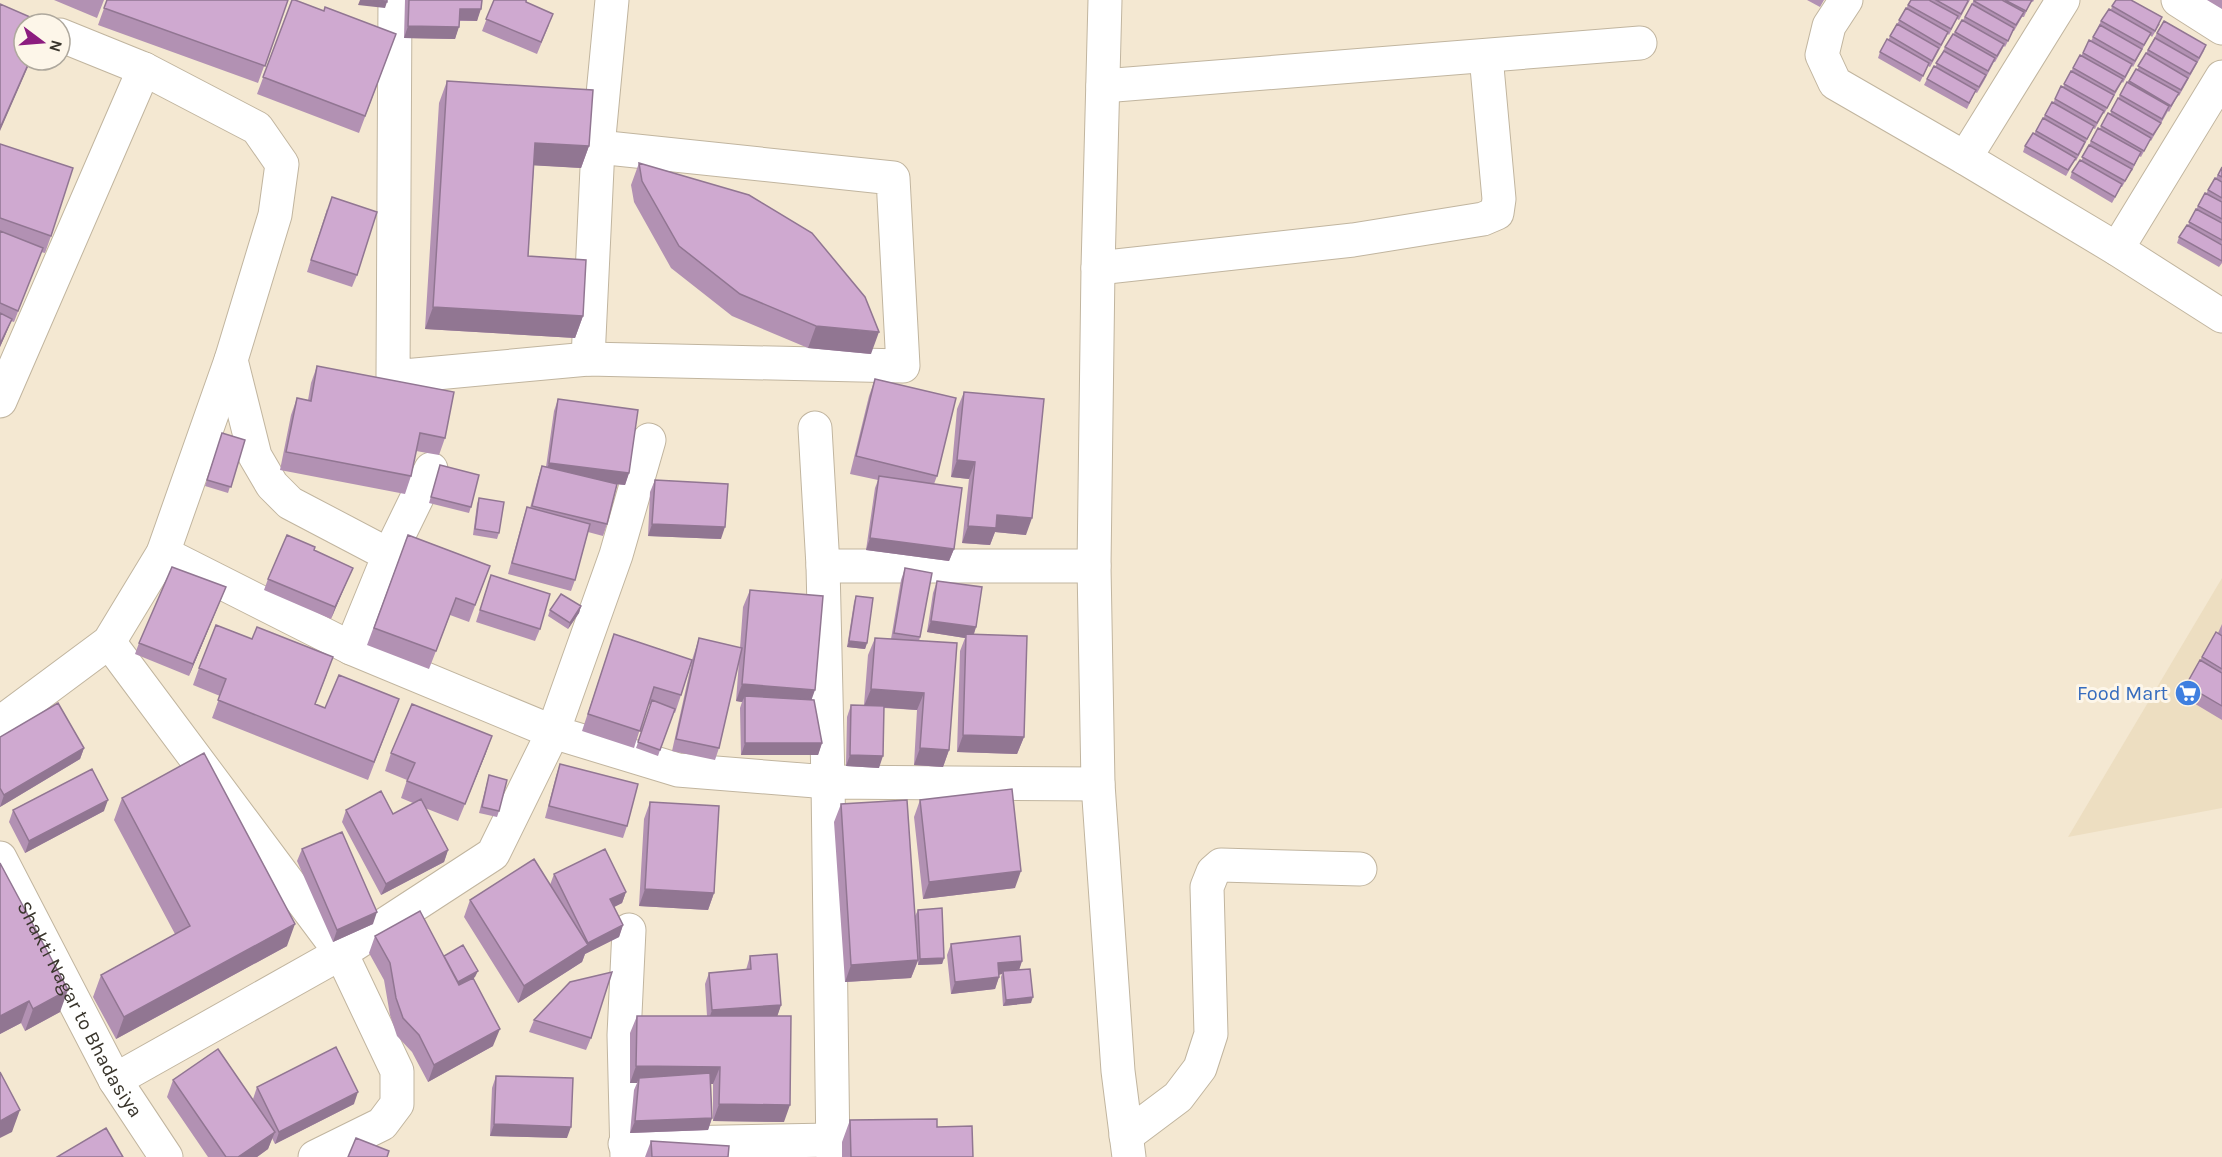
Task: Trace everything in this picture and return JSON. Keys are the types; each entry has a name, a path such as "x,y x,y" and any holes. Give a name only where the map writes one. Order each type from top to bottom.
{"street":[{"path":"395,0 393,377 588,359 903,366 893,178 598,147"},
{"path":"588,359 598,147 612,0"},
{"path":"1105,0 1094,566 1098,784 1118,1071 1128,1147"},
{"path":"1846,0 1829,26 1822,55 1835,83 2117,249 2222,316"},
{"path":"1965,158 2063,0"},
{"path":"2178,0 2222,28"},
{"path":"0,723 110,642 163,553 231,360 275,215 282,164 257,128 144,69 72,39"},
{"path":"1103,86 1640,43"},
{"path":"1098,268 1353,240 1483,219 1497,213 1499,199 1486,56"},
{"path":"0,401 144,69"},
{"path":"2117,249 2222,77"},
{"path":"231,360 255,456 272,485 290,503 389,555"},
{"path":"629,930 624,1035 626,1151 832,1149 823,566 815,428"},
{"path":"115,1080 340,954 493,854 553,732 616,555 649,440"},
{"path":"351,648 389,555 431,469"},
{"path":"163,553 351,648 553,732 678,770 828,782 1098,784"},
{"path":"823,566 1094,566"},
{"path":"110,642 340,954 397,1071 397,1104 382,1124 315,1157"},
{"name":"Shakti Nagar to Bhadasiya","path":"0,858 115,1080 166,1157"},
{"path":"1128,1147 1178,1097 1200,1068 1211,1034 1207,887 1213,872 1221,865 1360,869"}],"shaded area":[{"name":"Food Mart","path":"2222,578 2222,808 2068,837"}],"building":[{"path":"107,0 288,0 265,66 104,8"},
{"path":"292,0 324,11 325,7 396,34 365,116 263,77"},
{"path":"409,0 482,0 481,9 460,9 459,27 408,26"},
{"path":"494,0 526,0 553,14 541,42 486,19"},
{"path":"1911,0 1929,0 1958,16 1951,29 1908,5"},
{"path":"1936,0 1967,0 1968,1 1961,14"},
{"path":"1974,0 2002,0 2024,12 2016,25"},
{"path":"2005,0 2032,0 2026,11"},
{"path":"2116,0 2131,0 2162,17 2155,31 2112,6"},
{"path":"0,4 18,12 12,12 12,72 25,72 0,128"},
{"path":"1972,4 2014,28 2008,41 1965,17"},
{"path":"1906,8 1948,32 1941,45 1899,20"},
{"path":"2109,9 2151,33 2144,45 2101,21"},
{"path":"1962,20 2004,44 1997,56 1955,32"},
{"path":"2164,21 2206,45 2199,58 2157,33"},
{"path":"1897,24 1939,48 1932,61 1890,36"},
{"path":"2100,25 2142,49 2135,61 2093,37"},
{"path":"1953,34 1995,58 1988,71 1945,47"},
{"path":"2155,38 2197,62 2190,74 2148,50"},
{"path":"1887,39 1929,63 1923,76 1880,52"},
{"path":"2089,40 2132,64 2125,77 2083,53"},
{"path":"1944,51 1986,75 1979,87 1936,63"},
{"path":"2146,53 2188,78 2181,90 2138,66"},
{"path":"2080,55 2123,79 2115,92 2073,68"},
{"path":"1934,66 1976,90 1969,103 1927,79"},
{"path":"2136,69 2179,93 2171,106 2129,81"},
{"path":"2071,71 2114,95 2107,108 2064,84"},
{"path":"447,81 593,90 589,146 535,143 528,256 586,260 583,316 433,307"},
{"path":"2127,82 2169,106 2162,119 2120,95"},
{"path":"2061,86 2104,111 2097,123 2055,99"},
{"path":"2118,98 2161,123 2153,135 2111,111"},
{"path":"2052,102 2094,126 2087,139 2045,115"},
{"path":"2108,113 2151,138 2144,151 2101,126"},
{"path":"2043,118 2085,142 2078,155 2036,131"},
{"path":"2098,128 2141,152 2134,165 2091,141"},
{"path":"2033,133 2076,158 2068,170 2025,146"},
{"path":"0,144 73,168 51,236 0,218"},
{"path":"2089,145 2132,169 2125,181 2082,157"},
{"path":"2080,160 2122,184 2115,197 2072,172"},
{"path":"639,163 749,195 812,233 865,297 879,332 816,326 740,294 679,246 642,181"},
{"path":"2215,178 2222,182 2222,198 2208,190"},
{"path":"2205,193 2222,202 2222,219 2198,206"},
{"path":"332,197 377,212 357,275 311,260"},
{"path":"2196,209 2222,223 2222,240 2189,222"},
{"path":"2187,225 2222,245 2222,261 2179,237"},
{"path":"0,231 43,248 18,311 0,303"},
{"path":"0,313 12,319 0,344"},
{"path":"317,366 454,392 445,438 420,433 411,476 286,452 297,398 311,401"},
{"path":"875,379 956,398 937,476 856,456"},
{"path":"964,392 1044,399 1032,518 997,515 996,528 968,526 975,462 957,460"},
{"path":"558,399 638,410 629,473 549,463"},
{"path":"222,433 245,440 231,487 207,480"},
{"path":"440,465 479,475 471,507 431,497"},
{"path":"542,466 617,484 607,524 532,506"},
{"path":"879,476 962,488 954,549 870,538"},
{"path":"655,480 728,484 725,527 652,524"},
{"path":"479,498 504,502 499,533 475,529"},
{"path":"527,507 590,524 575,580 512,563"},
{"path":"287,535 353,568 335,607 268,579"},
{"path":"408,535 490,566 475,605 456,598 436,651 374,628"},
{"path":"172,567 226,587 193,664 139,643"},
{"path":"905,568 932,573 920,637 894,633"},
{"path":"491,575 550,594 540,629 480,610"},
{"path":"937,581 982,587 976,627 931,621"},
{"path":"750,590 823,596 815,690 742,684"},
{"path":"561,594 581,606 570,623 550,610"},
{"path":"856,596 873,598 867,643 849,641"},
{"path":"216,625 252,639 257,627 333,657 315,704 325,708 339,675 399,699 374,762 218,700 226,679 199,668"},
{"path":"2216,632 2222,636 2222,669 2202,657"},
{"path":"614,634 692,660 681,695 654,687 640,731 588,714"},
{"path":"966,634 1027,636 1024,737 963,735"},
{"path":"699,638 742,648 719,748 676,739"},
{"path":"875,638 957,643 949,750 920,748 924,693 871,689"},
{"path":"2200,660 2222,673 2222,706 2186,685"},
{"path":"745,696 814,700 822,743 745,743"},
{"path":"652,700 675,709 660,750 638,742"},
{"path":"58,703 84,748 4,795 0,788 0,737"},
{"path":"412,704 492,736 465,804 407,781 415,763 391,753"},
{"path":"851,705 884,706 883,756 850,755"},
{"path":"204,753 295,924 124,1017 101,975 190,926 122,798"},
{"path":"560,764 638,784 627,826 549,806"},
{"path":"92,769 108,800 29,841 13,810"},
{"path":"489,775 507,780 499,811 482,807"},
{"path":"1012,789 1021,871 929,882 920,800"},
{"path":"381,791 393,814 421,799 448,850 386,884 346,810"},
{"path":"907,800 918,960 851,965 841,804"},
{"path":"650,802 719,806 714,893 645,889"},
{"path":"342,832 377,912 337,930 302,849"},
{"path":"605,849 626,892 610,899 623,925 588,943 554,874"},
{"path":"534,859 588,945 524,986 470,900"},
{"path":"0,863 68,990 33,1009 29,1001 0,1016"},
{"path":"942,908 944,958 920,959 918,910"},
{"path":"420,911 459,985 473,978 500,1029 434,1065 419,1035 403,1018 396,998 390,963 375,936"},
{"path":"1020,936 1022,961 998,963 999,977 955,982 951,944"},
{"path":"463,945 478,971 458,982 444,956"},
{"path":"777,954 781,1005 712,1010 709,973 751,969 750,956"},
{"path":"1030,969 1033,997 1006,1000 1003,971"},
{"path":"612,972 591,1038 534,1020 570,982"},
{"path":"637,1016 791,1016 790,1105 719,1104 720,1067 636,1066"},
{"path":"336,1047 358,1092 279,1132 257,1087"},
{"path":"218,1049 275,1132 238,1157 226,1157 173,1080"},
{"path":"0,1072 20,1110 0,1121"},
{"path":"710,1073 712,1118 635,1121 639,1078"},
{"path":"496,1076 573,1078 571,1127 494,1124"},
{"path":"937,1119 937,1127 972,1126 973,1157 851,1157 850,1120"},
{"path":"106,1128 123,1157 57,1157"},
{"path":"356,1138 389,1151 387,1157 348,1157"},
{"path":"651,1141 729,1146 728,1157 652,1157"}],"place":[{"name":"Food Mart","path":"2188,693"}]}
